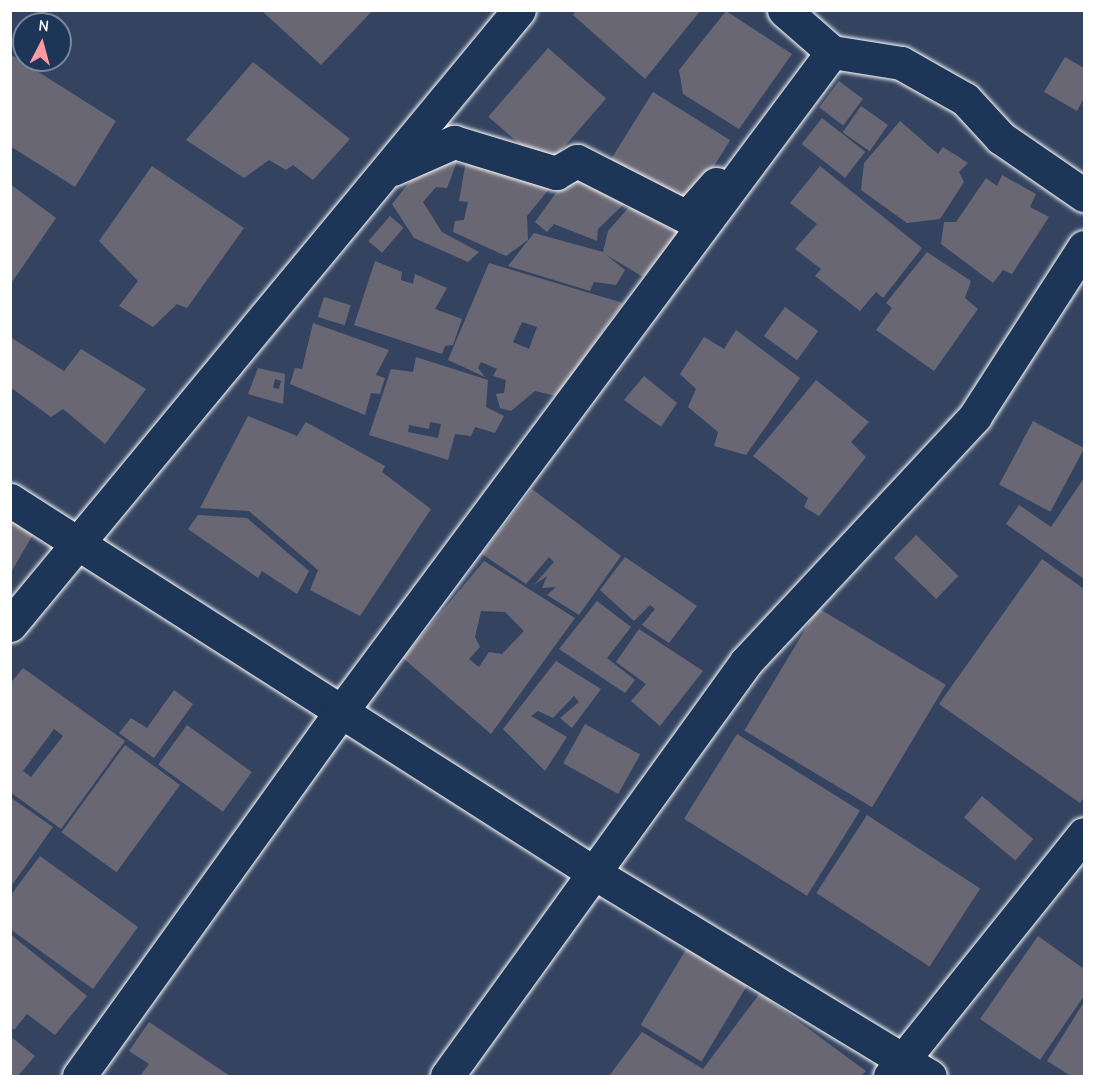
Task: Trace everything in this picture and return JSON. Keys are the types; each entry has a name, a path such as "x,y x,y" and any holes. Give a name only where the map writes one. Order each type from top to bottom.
{"street":[{"path":"11,622 519,10"},
{"path":"784,10 832,52 901,63 965,99 1001,138 1084,195"},
{"path":"379,177 427,150 454,142 556,173 577,161 687,217 832,52"},
{"path":"80,1077 340,713 832,52"},
{"path":"447,1077 591,871 746,662 975,416 1084,247"},
{"path":"10,500 75,544 897,1068 930,1077"},
{"path":"897,1068 1084,834"}],"building":[{"path":"261,10 373,10 321,65"},
{"path":"576,10 701,10 645,79 573,15"},
{"path":"726,11 792,54 739,129 683,94 679,70"},
{"path":"548,48 606,99 546,167 488,117"},
{"path":"10,54 12,55 12,72 38,72 116,121 75,187 10,146"},
{"path":"1065,57 1084,68 1084,98 1077,111 1044,92"},
{"path":"253,62 350,139 313,180 293,165 286,170 269,160 244,178 186,140"},
{"path":"839,81 863,99 843,125 819,107"},
{"path":"653,92 730,140 687,210 610,162"},
{"path":"861,106 888,125 870,151 843,132"},
{"path":"822,118 865,152 845,178 802,144"},
{"path":"900,121 938,154 943,147 968,163 959,172 964,182 940,219 907,223 861,190 864,163"},
{"path":"432,154 458,159 447,188 436,187 423,202 442,232 479,252 468,262 414,238 392,204"},
{"path":"466,161 550,188 527,216 528,240 506,256 453,232 455,221 464,220 468,202 459,201"},
{"path":"152,166 244,228 187,308 177,304 153,327 119,306 138,281 99,241"},
{"path":"820,166 922,248 883,298 876,292 860,311 815,276 821,269 795,249 817,224 790,203"},
{"path":"1002,175 1036,194 1030,207 1049,217 1012,274 1003,270 993,283 941,244 944,222 956,222 986,178 997,186"},
{"path":"568,176 630,198 598,229 597,241 554,224 547,232 535,222"},
{"path":"10,184 56,218 10,285"},
{"path":"637,198 684,224 643,277 605,254 625,270 616,285 594,282 590,291 508,266 534,233 603,252 608,231"},
{"path":"390,216 404,228 382,253 368,241"},
{"path":"927,252 971,281 965,298 978,309 934,371 876,330 892,308 886,303"},
{"path":"375,261 402,272 401,280 413,284 415,274 447,288 435,309 462,319 453,345 445,346 442,354 354,325"},
{"path":"489,263 623,303 556,396 535,391 511,411 500,408 496,394 504,393 506,380 493,376 497,369 481,362 478,368 485,377 448,360","holes":["522,322 537,327 529,349 513,342"]},
{"path":"324,297 351,305 345,325 318,317"},
{"path":"785,307 818,331 797,360 764,336"},
{"path":"313,323 389,350 376,375 385,378 380,394 371,393 365,415 290,384 295,368 302,369"},
{"path":"736,330 800,378 746,455 714,446 718,432 688,407 696,389 680,374 704,337 724,349"},
{"path":"10,337 64,371 81,349 146,389 105,444 63,409 51,417 10,387"},
{"path":"416,357 488,380 486,407 504,416 495,433 475,427 471,436 455,434 448,460 369,435 391,369 413,372","holes":["430,422 441,424 438,438 408,432 409,425 429,429"]},
{"path":"258,368 285,374 283,404 248,394","holes":["275,379 281,381 279,389 273,388"]},
{"path":"644,376 677,403 661,427 624,400"},
{"path":"816,380 869,422 851,442 866,457 819,516 804,507 808,498 753,456"},
{"path":"248,416 297,436 306,422 385,466 382,472 431,509 360,616 310,590 318,570 249,511 200,508"},
{"path":"1033,421 1084,448 1050,512 999,485"},
{"path":"1084,478 1084,579 1006,524 1019,505 1051,527"},
{"path":"532,489 621,556 579,615 547,595 556,587 542,588 547,576 534,585 554,562 549,557 526,584 482,554"},
{"path":"198,515 247,518 309,571 297,594 262,571 258,578 188,529"},
{"path":"10,519 35,531 10,574"},
{"path":"916,535 958,576 936,599 894,558"},
{"path":"625,557 697,606 669,643 642,625 655,609 650,605 634,621 600,590"},
{"path":"1042,559 1084,589 1084,797 1080,803 939,704"},
{"path":"484,561 575,618 491,734 403,658","holes":["481,611 505,612 524,631 502,654 489,652 479,667 469,659 480,647 475,637"]},
{"path":"597,601 631,627 607,658 635,680 625,693 559,649"},
{"path":"818,608 946,685 872,807 744,731"},
{"path":"639,629 703,671 660,726 631,701 646,684 616,662"},
{"path":"556,661 601,689 572,728 560,718 579,702 574,696 553,718 538,711 531,716 567,737 545,771 503,729"},
{"path":"23,668 125,741 61,829 10,792 10,684","holes":["54,729 63,736 31,777 23,771"]},
{"path":"174,690 193,704 154,758 119,733 131,718 147,728"},
{"path":"585,724 640,755 618,794 563,763"},
{"path":"187,725 252,772 223,812 158,765"},
{"path":"737,734 860,811 807,896 684,819"},
{"path":"125,745 180,785 117,872 62,832"},
{"path":"982,796 1033,839 1015,861 964,817"},
{"path":"10,797 53,827 10,888"},
{"path":"867,815 980,889 930,967 816,893"},
{"path":"40,856 138,927 93,989 10,929 10,896"},
{"path":"10,934 87,996 55,1035 27,1014 14,1030 10,1026"},
{"path":"1038,936 1084,969 1084,996 1040,1060 980,1019"},
{"path":"688,946 749,983 701,1061 641,1025"},
{"path":"760,993 866,1071 861,1076 609,1076 642,1032 703,1069"},
{"path":"1084,1002 1084,1076 1071,1076 1047,1061"},
{"path":"149,1022 230,1076 140,1076 149,1064 129,1051"},
{"path":"10,1036 35,1056 18,1076 10,1076"}]}
